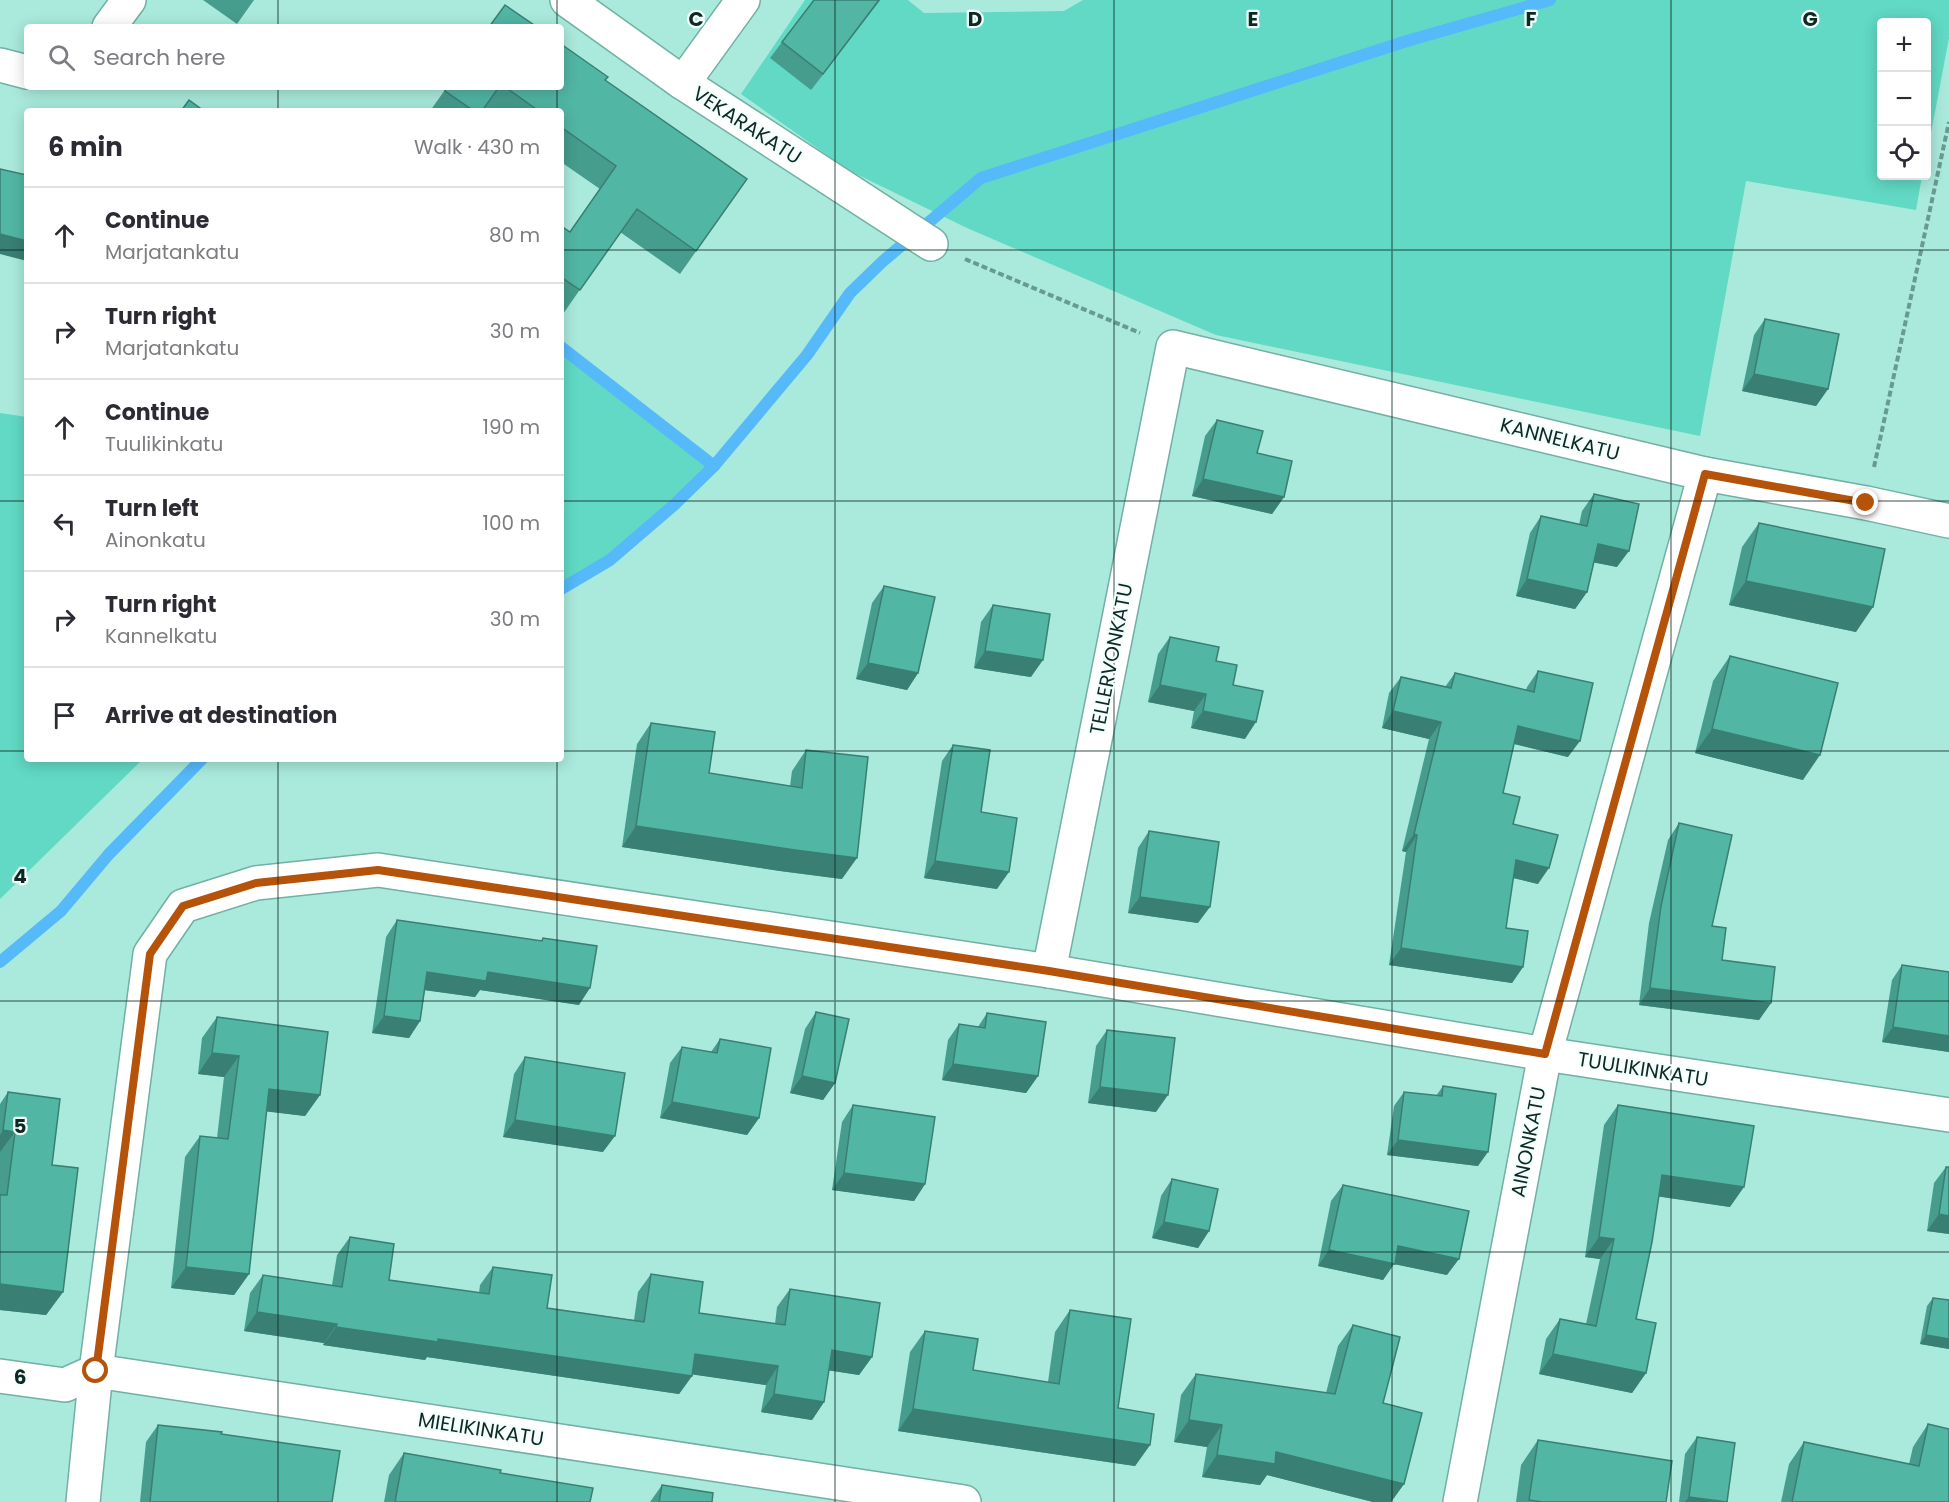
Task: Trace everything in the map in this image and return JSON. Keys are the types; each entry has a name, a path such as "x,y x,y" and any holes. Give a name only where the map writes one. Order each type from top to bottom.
{"street":[{"path":"111,24 129,0"},
{"name":"VEKARAKATU","path":"567,0 683,83 931,244"},
{"path":"683,83 743,0"},
{"path":"0,65 24,71"},
{"name":"KANNELKATU","path":"1173,346 1705,474 1866,503 1949,521"},
{"name":"TELLERVONKATU","path":"1049,971 1173,346"},
{"name":"AINONKATU","path":"1460,1502 1545,1054 1705,474"},
{"name":"TUULIKINKATU","path":"83,1502 96,1371 150,954 183,906 256,883 378,870 1049,971 1545,1054 1949,1115"},
{"path":"0,1376 65,1385 96,1371"},
{"name":"MIELIKINKATU","path":"96,1371 964,1502"}],"path":[{"path":"1866,503 1949,122"},
{"path":"931,244 1173,346"}],"green space":[{"path":"805,0 908,0 924,13 1064,11 1083,0 1949,0 1949,38 1931,133 1931,18 1877,18 1877,180 1921,180 1916,210 1746,181 1700,436 1216,335 967,228 848,170 741,94"},
{"path":"564,349 714,466 674,505 610,560 564,587"},
{"path":"0,413 24,417 24,762 140,762 0,899"}],"building":[{"path":"814,0 879,0 823,74 782,42"},
{"path":"505,5 533,24 491,24"},
{"path":"564,46 608,77 605,80 747,179 696,251 637,209 580,290 564,279 564,228 570,232 616,166 564,129 564,108 535,108 509,90 564,90"},
{"path":"497,90 484,108 470,108 445,91"},
{"path":"189,100 200,108 183,108"},
{"path":"0,169 24,174 24,240 0,234"},
{"path":"1765,319 1839,334 1828,389 1754,374"},
{"path":"1217,420 1263,431 1257,453 1292,461 1284,497 1203,479"},
{"path":"1594,494 1639,504 1629,551 1598,544 1587,592 1527,579 1541,516 1587,526"},
{"path":"1759,523 1885,549 1873,607 1746,581"},
{"path":"884,586 935,597 918,673 868,663"},
{"path":"993,605 1050,614 1043,660 985,651"},
{"path":"1170,637 1219,647 1216,661 1237,665 1233,685 1263,691 1256,722 1203,711 1206,694 1160,685"},
{"path":"1730,656 1838,683 1820,755 1712,729"},
{"path":"1538,671 1593,683 1580,741 1518,726 1503,793 1520,797 1513,824 1558,835 1549,868 1516,860 1506,928 1528,931 1523,967 1401,948 1417,835 1414,834 1441,722 1393,711 1401,677 1451,688 1455,673 1534,692"},
{"path":"651,723 715,732 709,773 802,788 806,750 868,757 857,858 636,826"},
{"path":"953,745 990,750 981,812 1017,818 1009,872 935,861"},
{"path":"1679,823 1732,835 1712,926 1726,928 1722,960 1775,967 1771,1003 1650,988 1661,906"},
{"path":"1149,831 1219,842 1210,907 1140,897"},
{"path":"397,920 542,941 543,938 597,946 590,988 488,972 486,981 427,972 420,1021 384,1016"},
{"path":"1902,965 1949,972 1949,1036 1893,1027"},
{"path":"816,1012 849,1019 835,1083 802,1076"},
{"path":"987,1013 1046,1022 1038,1076 953,1064 959,1024 985,1028"},
{"path":"217,1017 328,1032 320,1095 269,1089 249,1274 186,1267 200,1136 228,1139 239,1056 212,1053"},
{"path":"1107,1030 1175,1038 1168,1095 1100,1087"},
{"path":"720,1039 771,1048 759,1118 672,1102 682,1047 717,1053"},
{"path":"525,1057 625,1073 615,1136 515,1120"},
{"path":"1443,1086 1496,1094 1488,1152 1398,1140 1404,1092 1442,1096"},
{"path":"8,1092 60,1099 52,1165 78,1168 63,1292 0,1284 0,1195 7,1195 15,1132 3,1130"},
{"path":"853,1105 935,1117 925,1184 844,1173"},
{"path":"1618,1105 1754,1126 1744,1187 1662,1175 1652,1242 1636,1319 1656,1323 1646,1373 1553,1354 1560,1319 1596,1326 1614,1239 1599,1237"},
{"path":"1946,1167 1949,1167 1949,1216 1939,1214"},
{"path":"1172,1179 1218,1189 1209,1231 1164,1222"},
{"path":"1343,1185 1469,1211 1459,1259 1398,1246 1395,1264 1329,1250"},
{"path":"350,1237 394,1244 389,1280 489,1294 493,1267 552,1275 547,1308 644,1322 651,1274 703,1282 699,1313 785,1325 790,1289 880,1303 872,1357 832,1350 824,1402 774,1394 778,1366 695,1354 692,1376 438,1339 438,1342 336,1327 337,1324 257,1312 263,1275 342,1287"},
{"path":"1933,1298 1949,1300 1949,1339 1926,1335"},
{"path":"1070,1310 1131,1319 1118,1408 1154,1414 1150,1445 913,1409 925,1331 978,1339 973,1370 1059,1384"},
{"path":"1353,1325 1400,1337 1383,1403 1422,1413 1404,1484 1276,1452 1275,1464 1217,1455 1222,1425 1189,1420 1196,1374 1335,1394"},
{"path":"1928,1424 1949,1429 1949,1502 1792,1502 1804,1442 1919,1466"},
{"path":"158,1425 222,1432 221,1434 340,1451 332,1502 150,1502"},
{"path":"1697,1437 1735,1443 1727,1502 1689,1497"},
{"path":"1538,1440 1672,1461 1666,1502 1542,1502 1529,1500"},
{"path":"404,1453 501,1470 500,1473 593,1488 590,1502 395,1502"},
{"path":"662,1485 713,1493 712,1502 659,1502"}],"waterway":[{"path":"564,587 610,560 674,505 714,466 807,355 850,293 882,262 981,178 1407,41 1550,0"},
{"path":"564,349 714,466"},
{"path":"0,962 61,911 109,854 199,762"}],"route":[{"path":"96,1371 150,954 183,906 256,883 378,870 1049,971 1545,1054 1705,474 1866,503"}]}
